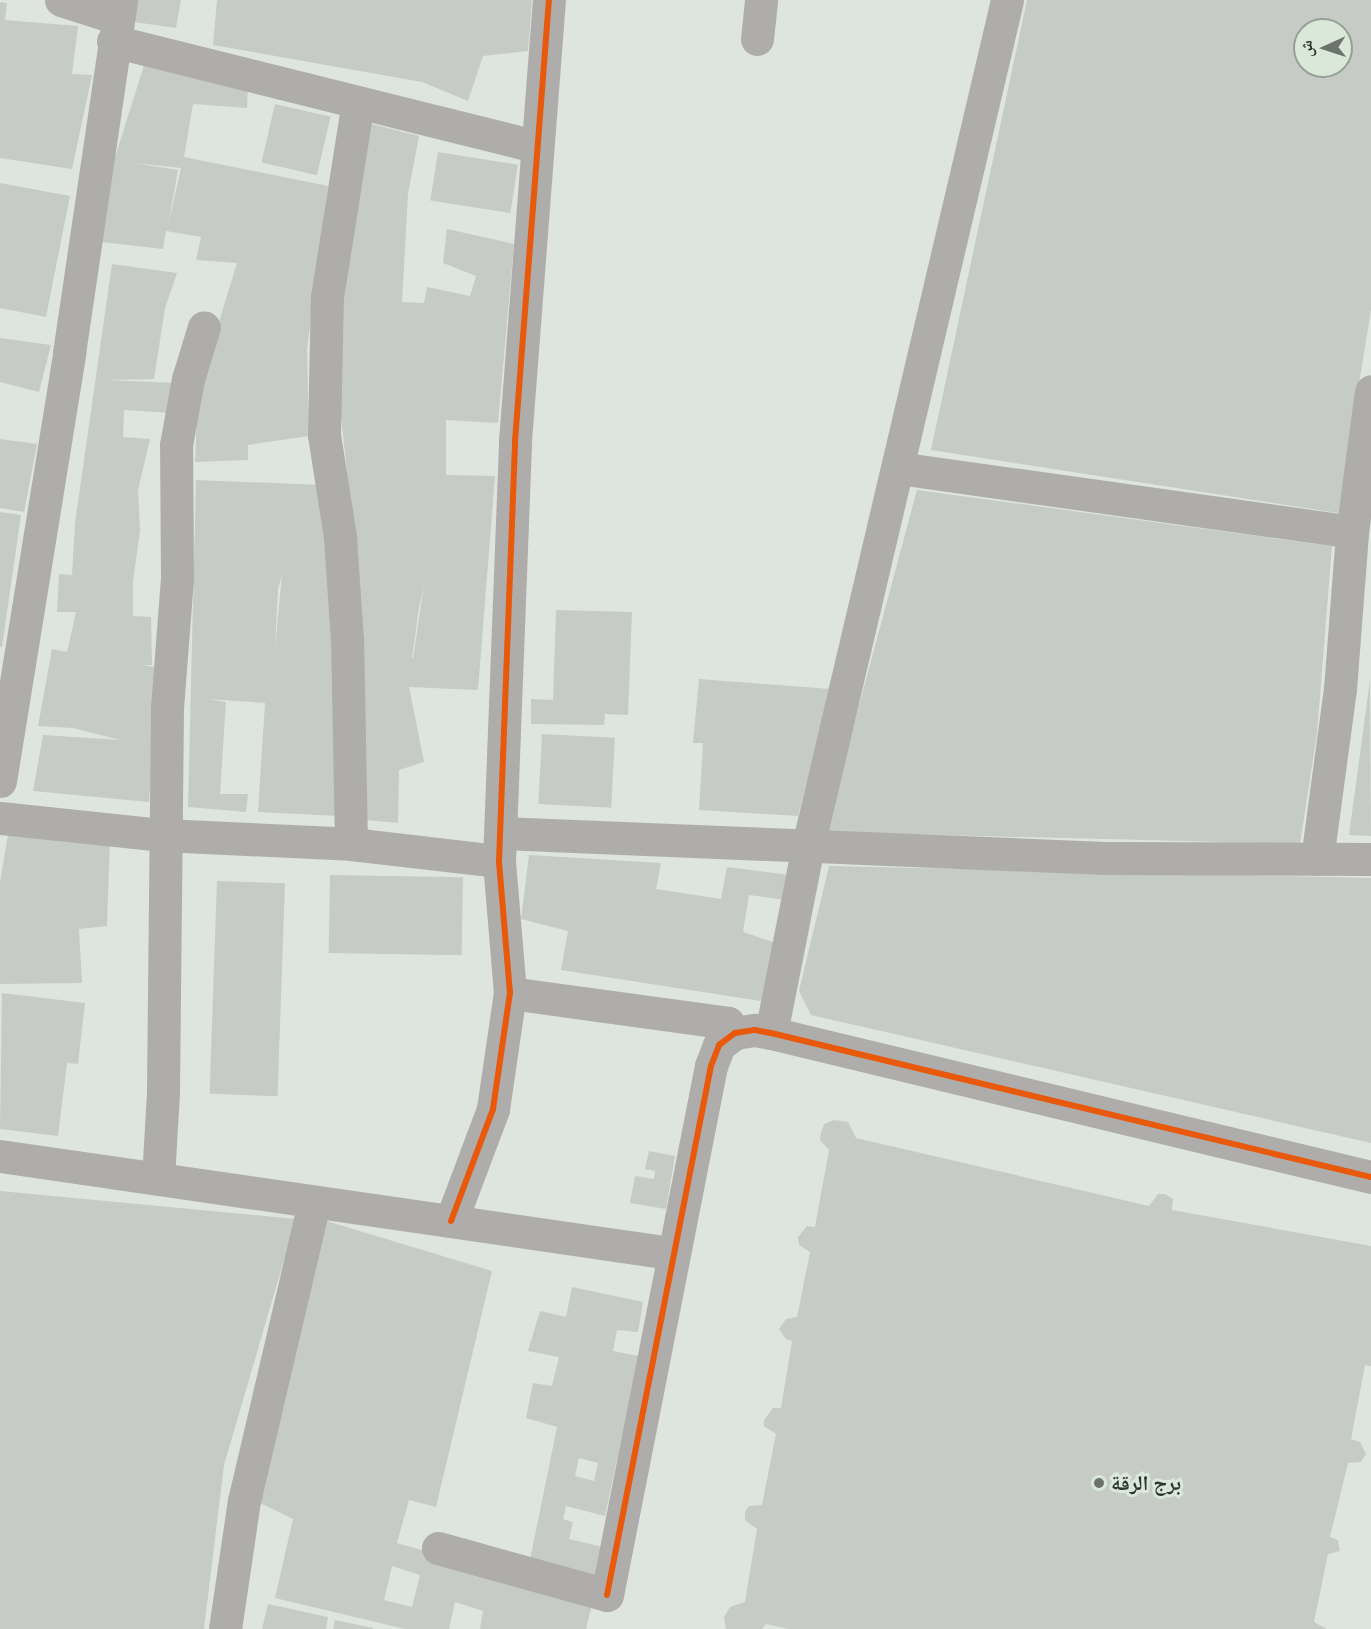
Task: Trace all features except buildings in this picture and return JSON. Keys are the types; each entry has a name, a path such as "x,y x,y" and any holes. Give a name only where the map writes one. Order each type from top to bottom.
{"street":[{"path":"61,0 358,102 537,147"},
{"path":"451,1221 493,1109 510,993 500,847 514,441 549,0"},
{"path":"757,39 761,0"},
{"path":"771,1033 808,846 1007,0"},
{"path":"0,781 69,353 117,20"},
{"path":"351,844 347,640 340,537 324,435 327,297 358,102"},
{"path":"158,1179 163,1091 163,835 166,708 177,577 176,445 188,379 204,327"},
{"path":"1317,859 1340,689 1352,532 1371,390"},
{"path":"898,468 1352,532"},
{"path":"0,818 163,835 351,844 500,847 808,846 1104,858 1371,859"},
{"path":"510,993 728,1023 735,1033"},
{"path":"438,1548 607,1595 671,1253 711,1066 719,1045 735,1033 755,1030 771,1033 1371,1177"},
{"path":"0,1156 671,1253"},
{"path":"225,1629 244,1501 314,1203"}],"cycle path":[{"path":"451,1221 493,1109 510,993 499,861 515,441 549,0"},
{"path":"607,1595 711,1066 719,1045 735,1033 755,1030 771,1033 1371,1177"}],"place":[{"name":"برج الرقة","path":"1099,1483"}]}
